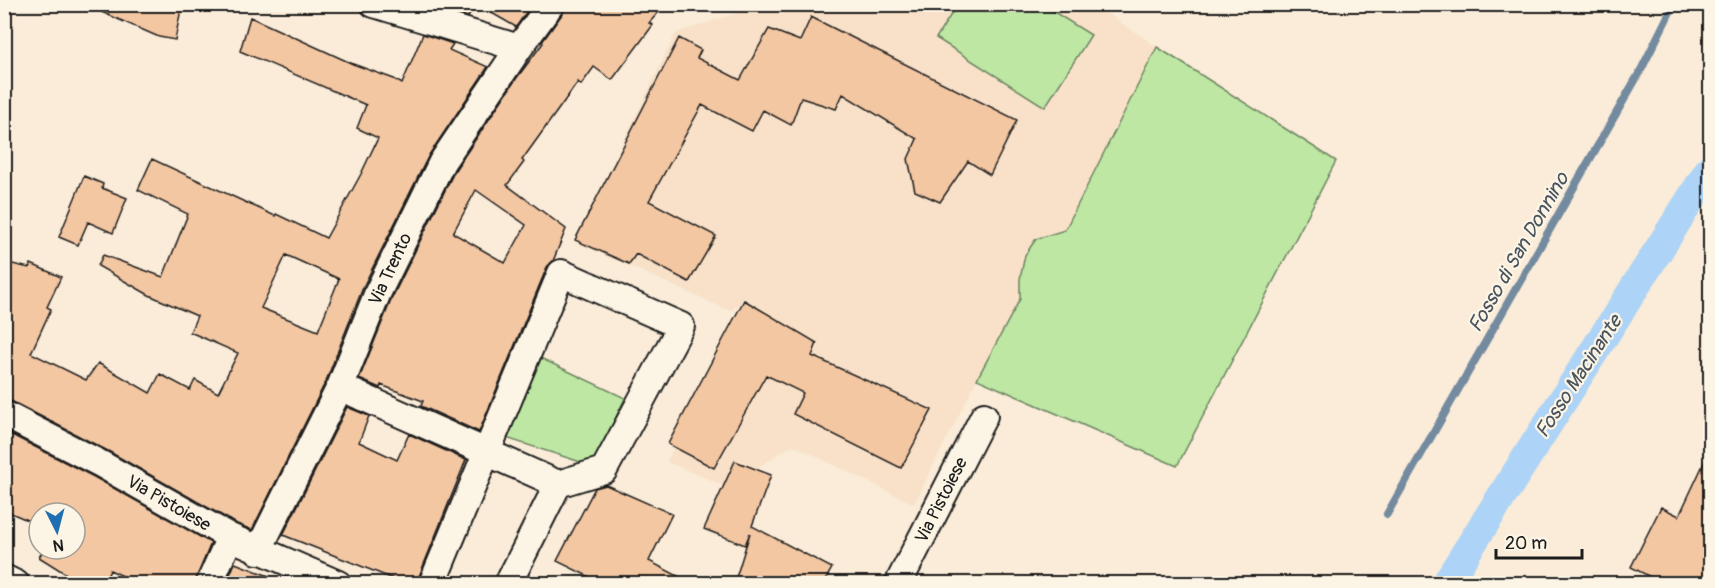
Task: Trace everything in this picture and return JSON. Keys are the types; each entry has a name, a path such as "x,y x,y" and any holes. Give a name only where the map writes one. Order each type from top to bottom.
{"street":[{"path":"374,4 519,48"},
{"name":"Via Trento","path":"258,551 340,387 378,292 442,162 551,4"},
{"path":"340,387 485,452 558,484 604,470 681,326 561,273 485,452 432,584"},
{"name":"Via Pistoiese","path":"4,414 102,464 230,537 338,584"},
{"name":"Via Pistoiese","path":"898,584 984,416"},
{"path":"508,584 558,484"},
{"path":"209,584 230,537"},
{"path":"4,578 16,584"}],"shaded area":[{"path":"1094,4 1157,47 1065,230 1036,239 1020,279 1020,299 914,504 793,445 727,487 667,462 743,302 730,311 575,242 676,33 761,5"}],"green space":[{"path":"957,5 1043,5 1091,35 1045,107 936,38"},
{"path":"1157,47 1336,161 1177,466 977,379 1020,299 1020,279 1025,255 1036,239 1065,230"},
{"path":"534,355 625,398 593,466 500,436"}],"building":[{"path":"83,4 182,4 175,40 159,37"},
{"path":"435,4 476,4 468,17 434,7"},
{"path":"476,4 532,4 516,27"},
{"path":"566,4 666,4 649,23 653,25 612,80 594,67 581,85 578,82 522,160 524,162 507,185 566,229 553,261 547,267 479,432 421,406 423,401 359,379 392,298 455,170 563,13","holes":["476,190 526,225 505,263 453,233"]},
{"path":"250,17 402,84 423,34 453,44 449,50 488,67 429,155 364,285 326,381 252,530 237,524 108,451 4,399 4,262 29,268 31,264 61,277 47,307 51,309 31,353 86,380 98,363 150,393 160,374 190,390 195,380 218,393 238,353 190,332 197,316 149,295 98,266 103,255 163,277 188,214 138,190 152,159 326,238 378,138 357,128 366,105 240,51","holes":["286,255 339,279 318,331 261,308"]},
{"path":"811,17 1017,120 990,175 968,161 940,202 915,191 908,159 917,139 843,94 836,109 801,98 791,125 763,110 752,131 702,105 649,201 716,236 689,282 636,254 629,264 575,240 679,38 701,50 697,58 740,80 769,29 800,41"},
{"path":"84,176 103,184 102,188 127,198 113,233 88,222 78,245 59,237"},
{"path":"744,300 817,343 812,356 932,410 901,468 793,414 803,393 766,375 714,468 668,444"},
{"path":"347,407 369,416 359,442 397,460 409,434 466,460 416,584 406,584 283,535"},
{"path":"4,431 94,477 211,543 194,584 140,584 110,570 104,584 82,584 45,561 87,561 87,501 27,501 27,520 4,510"},
{"path":"1710,450 1710,584 1664,584 1631,567 1661,507 1679,516"},
{"path":"735,461 771,475 752,526 832,568 823,584 734,584 750,533 745,545 704,529"},
{"path":"606,485 672,514 649,561 693,584 604,584 557,561 595,488"},
{"path":"235,563 282,581 281,584 226,584"}],"waterway":[{"name":"Fosso di San Donnino","path":"1387,514 1641,70 1674,4"},
{"name":"Fosso Macinante","path":"1446,584 1710,169"}]}
